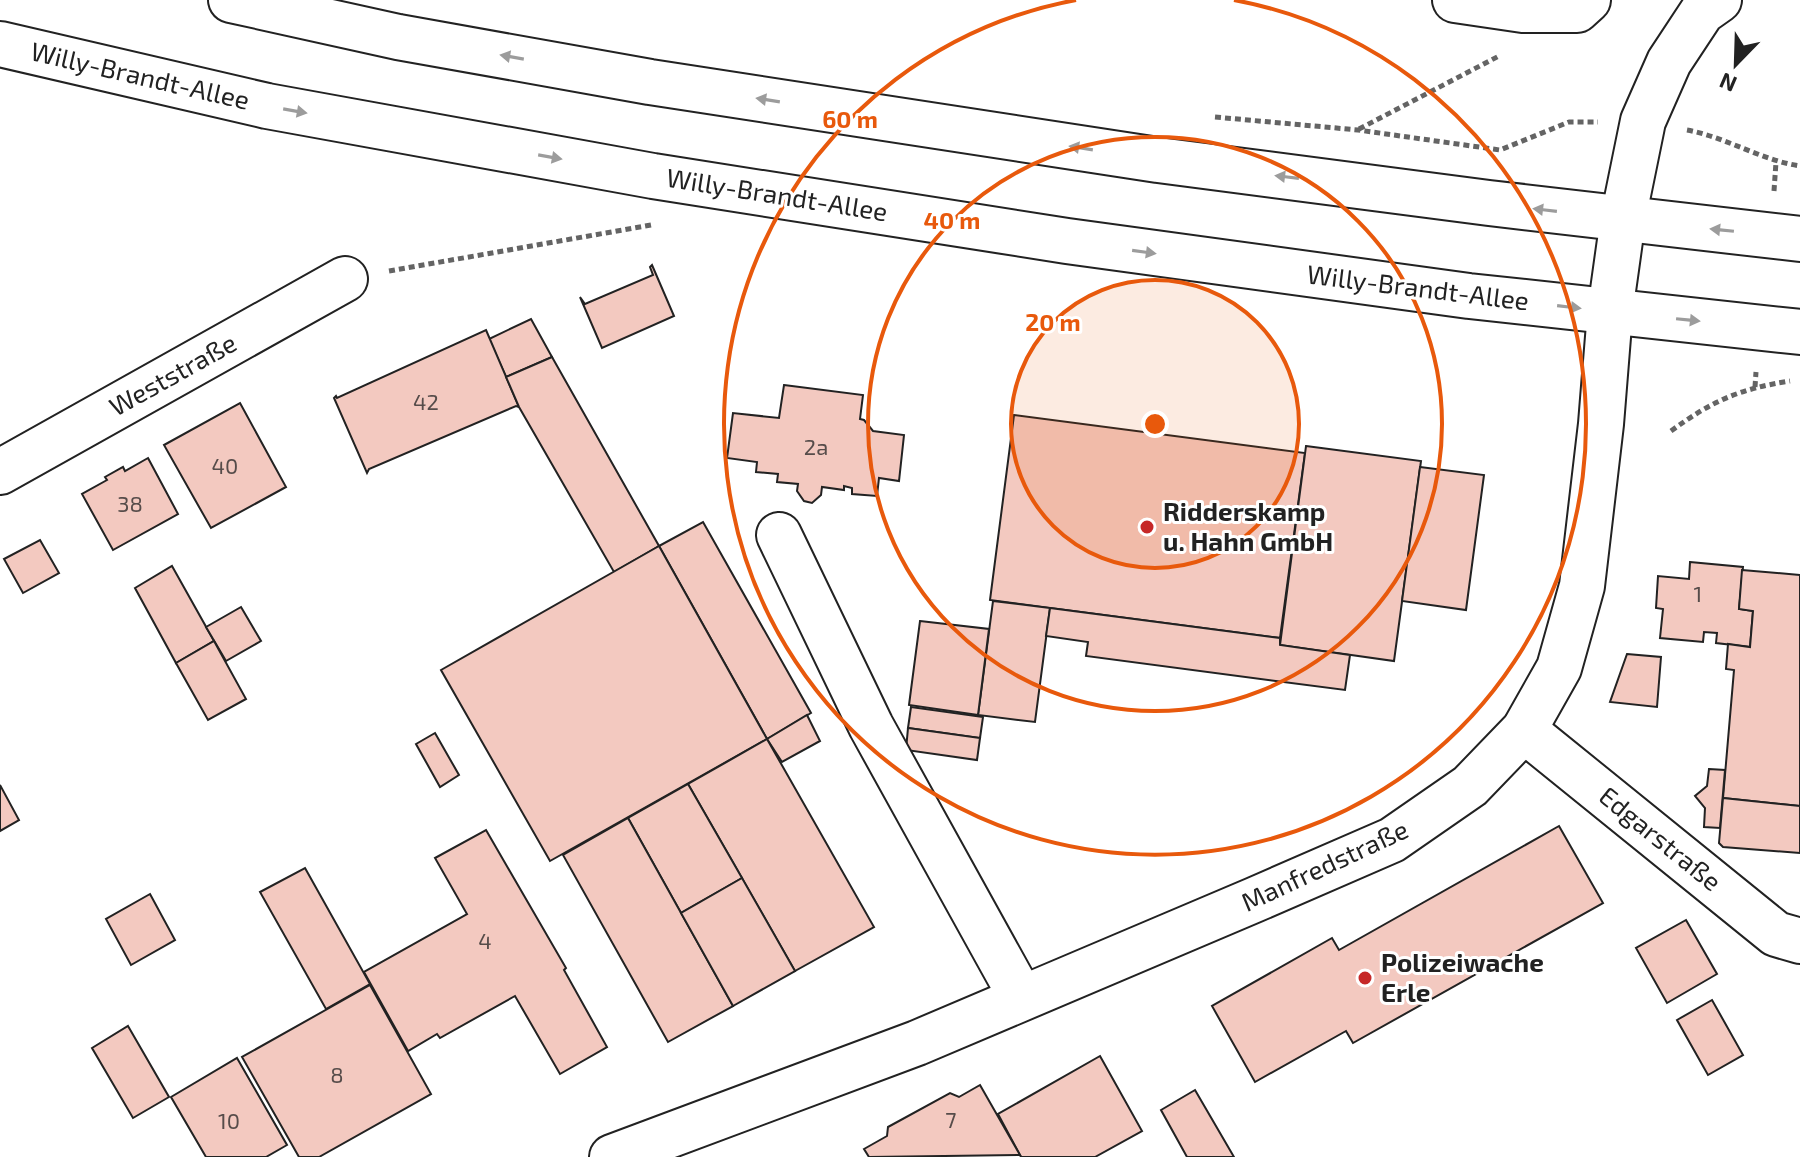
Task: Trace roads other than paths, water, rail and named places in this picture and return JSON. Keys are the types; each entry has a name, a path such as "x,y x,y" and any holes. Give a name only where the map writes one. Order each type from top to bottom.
{"main road":[{"path":"231,0 398,37 666,84 1158,160 1800,239"},
{"path":"1455,0 1523,10 1577,10 1588,0"},
{"name":"Manfredstraße","path":"612,1157 917,1043 1392,840 1470,786 1524,730 1559,668 1582,586 1601,424 1610,312 1623,219 1643,121 1669,62 1702,12 1719,0"},
{"name":"Willy-Brandt-Allee","path":"0,44 267,106 653,176 1067,241 1610,312 1800,332"},
{"name":"Weststraße","path":"0,472 345,279"},
{"path":"779,535 871,726 1021,997"},
{"name":"Edgarstraße","path":"1524,730 1776,934 1800,941"}],"place":[{"name":"Ridderskamp u. Hahn GmbH","path":"1147,527"},
{"name":"Polizeiwache Erle","path":"1365,978"}]}
